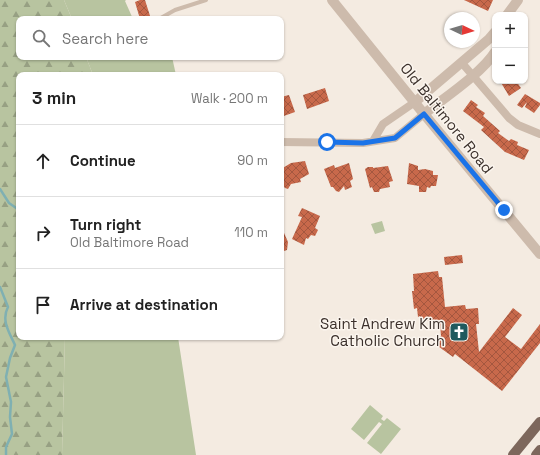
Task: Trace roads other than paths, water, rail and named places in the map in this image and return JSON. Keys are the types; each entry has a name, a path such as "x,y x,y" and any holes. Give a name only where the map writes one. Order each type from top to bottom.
{"main road":[{"path":"513,455 540,422"},
{"path":"536,455 540,450"}],"street":[{"name":"Old Baltimore Road","path":"332,0 540,254"},
{"path":"510,12 518,0"},
{"path":"515,12 518,0"},
{"path":"373,141 383,124 415,102 462,63 492,36"},
{"path":"284,142 363,143 395,138 473,75 492,56"},
{"path":"462,63 509,118 518,125 540,134"}],"lane":[{"path":"164,16 175,10 206,0"}],"waterway":[{"path":"0,189 9,203 16,208"},
{"path":"0,287 8,307 5,317 8,331 15,345 10,358 6,377 11,402 10,417 12,434 6,447 6,455"}],"place":[{"name":"Saint Andrew Kim Catholic Church","path":"459,332"}]}
